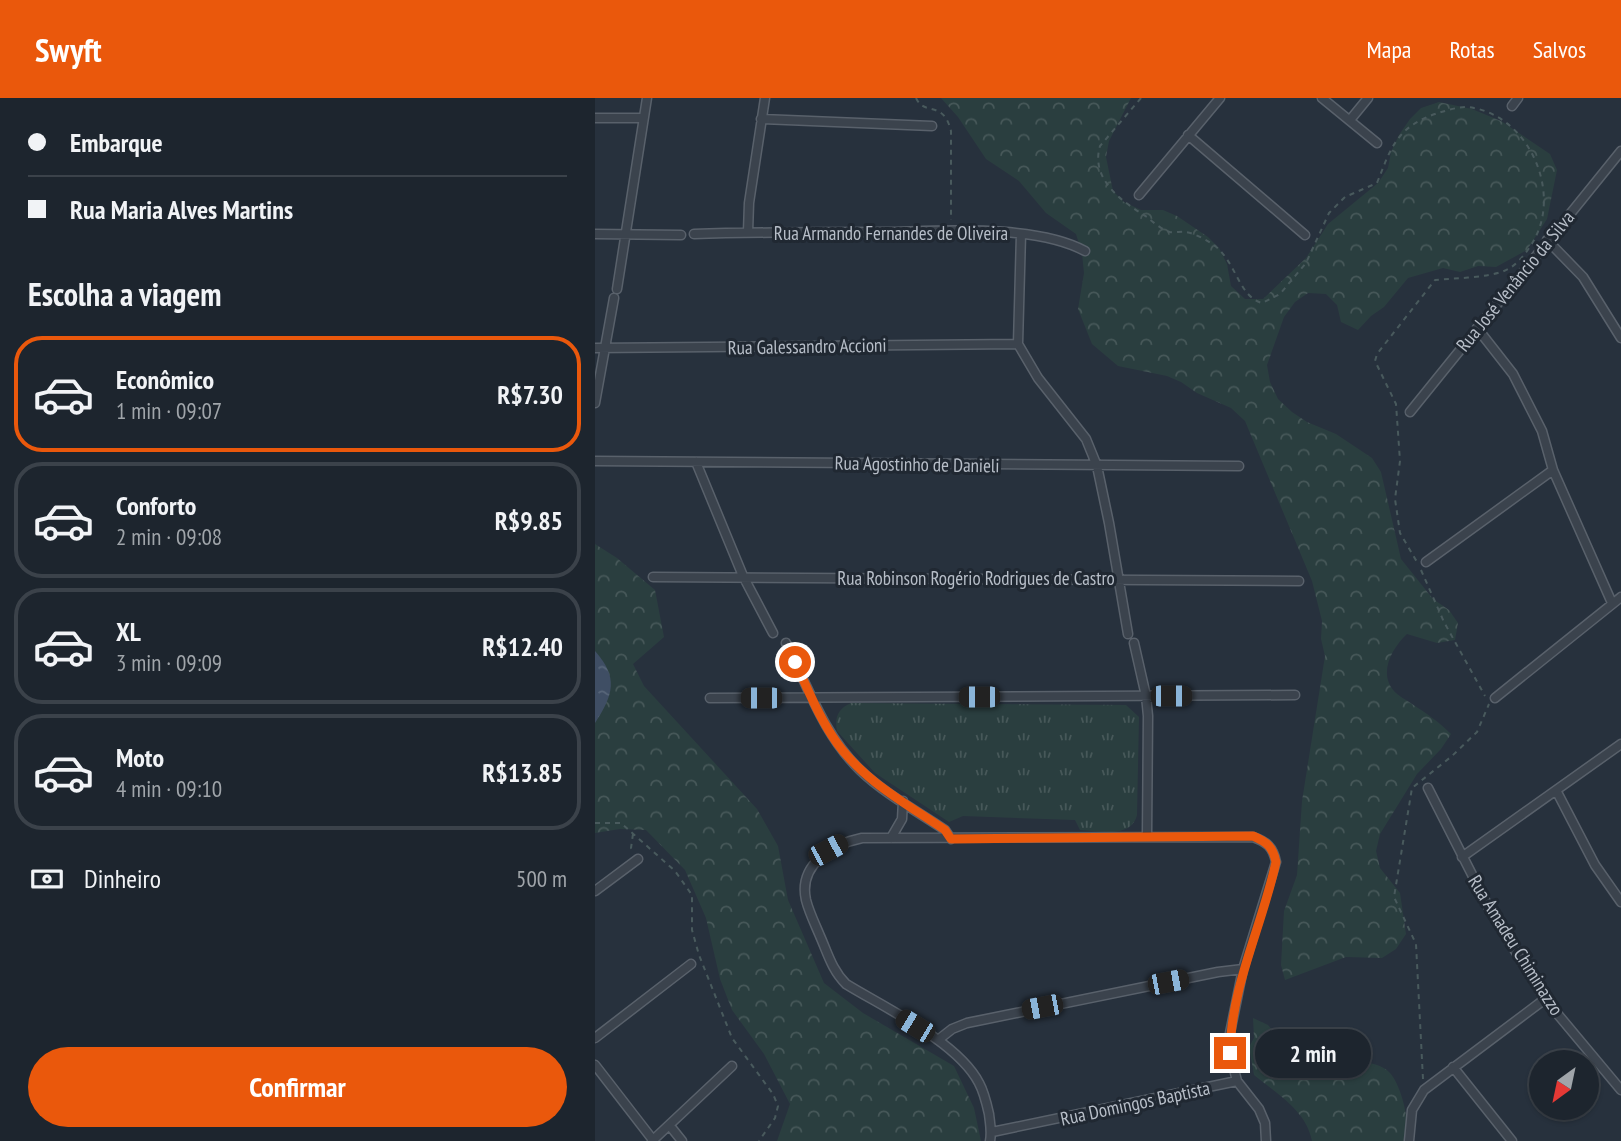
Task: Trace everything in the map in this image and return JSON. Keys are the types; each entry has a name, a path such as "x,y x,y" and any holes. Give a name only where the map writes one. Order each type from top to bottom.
{"street":[{"path":"595,402 599,348 616,293 647,98"},
{"path":"748,232 749,203 765,98"},
{"path":"1139,195 1220,98"},
{"path":"1322,98 1377,143"},
{"path":"1350,120 1368,98"},
{"path":"595,118 643,118"},
{"path":"761,119 932,125"},
{"path":"1188,135 1305,235"},
{"name":"Rua José Venâncio da Silva","path":"1410,412 1621,151"},
{"name":"Rua Armando Fernandes de Oliveira","path":"694,234 951,231 1021,234 1066,242 1085,251"},
{"path":"595,234 681,235"},
{"path":"1021,234 1018,344 1038,378 1086,439 1097,466 1128,634"},
{"path":"1547,240 1583,277 1621,338"},
{"path":"1476,328 1513,374 1542,431 1553,470 1612,603"},
{"name":"Rua Galessandro Accioni","path":"599,348 1018,344"},
{"name":"Rua Agostinho de Danieli","path":"595,461 1239,466"},
{"path":"696,462 743,576 773,633"},
{"path":"1426,562 1553,470"},
{"name":"Rua Robinson Rogério Rodrigues de Castro","path":"653,577 1299,581"},
{"path":"1495,698 1621,597"},
{"path":"786,643 831,734 849,758 874,782 945,830 951,839"},
{"path":"1134,643 1146,696 1147,836"},
{"path":"710,698 1294,695"},
{"path":"1462,857 1621,744"},
{"name":"Rua Amadeu Chiminazzo","path":"1428,788 1490,910 1545,999 1621,1090"},
{"path":"1557,792 1595,865 1621,902"},
{"path":"891,838 902,819 903,801"},
{"path":"991,1137 979,1083 963,1061 939,1040 846,984 834,972 806,898 805,884 810,872 828,850 842,842 862,838 1147,836 1253,836 1265,841 1273,850 1276,862 1243,969 1232,1015 1230,1053 1237,1082 1259,1109 1265,1123 1266,1141"},
{"path":"595,891 638,859"},
{"path":"595,1038 691,964"},
{"path":"939,1040 952,1029 967,1023 1243,969"},
{"path":"1409,1141 1412,1110 1423,1090 1545,999"},
{"path":"595,1065 653,1140 732,1066"},
{"path":"1453,1067 1513,1141"},
{"name":"Rua Domingos Baptista","path":"991,1137 1237,1082"},
{"path":"670,1126 682,1141"}],"path":[{"path":"916,98 922,106 939,110 948,118 951,131 951,231"},
{"path":"1140,99 1100,146 1098,155 1109,189 1129,206 1169,232 1184,231 1215,245 1234,268 1246,294 1255,302 1262,303 1280,294 1306,263 1329,213 1345,198 1377,183 1388,154 1400,135 1427,116 1464,107 1477,108 1502,121 1530,147 1541,177 1544,212 1539,232 1530,248 1513,266 1503,271 1435,280 1375,360 1398,412 1400,461 1395,499 1400,533 1419,566 1444,622 1490,700 1477,732 1412,788 1394,897 1416,944 1423,1090"},
{"path":"595,823 621,823 685,882 692,895 692,930 699,955 732,1038 773,1094 778,1106 775,1118 759,1141"},
{"path":"634,833 631,848 638,859"}],"green space":[{"path":"941,98 1131,98 1109,141 1106,157 1113,191 1124,202 1141,210 1163,210 1177,216 1208,237 1219,248 1227,264 1231,286 1245,299 1263,299 1306,258 1328,224 1378,183 1388,168 1391,152 1399,135 1421,108 1439,102 1472,109 1501,121 1550,154 1557,170 1547,219 1527,250 1496,267 1478,266 1460,272 1443,268 1408,278 1384,307 1358,330 1341,322 1337,305 1326,294 1308,293 1295,302 1284,317 1267,365 1270,382 1278,399 1292,412 1307,422 1336,434 1372,458 1381,472 1401,559 1433,599 1449,610 1458,623 1455,640 1437,643 1407,634 1392,653 1387,669 1389,684 1394,691 1451,734 1417,774 1380,834 1376,851 1380,868 1400,893 1406,934 1396,949 1382,958 1346,957 1285,980 1281,965 1284,911 1297,875 1302,801 1325,656 1321,639 1322,621 1312,581 1245,421 1231,408 1197,393 1181,382 1167,376 1118,366 1092,344 1078,309 1084,273 1076,234 1046,213 1019,181 986,159 958,117"},
{"path":"595,544 617,558 655,590 664,637 633,664 644,686 757,809 778,846 788,900 824,983 863,1013 954,1066 974,1108 981,1141 777,1141 790,1104 764,1054 732,1010 720,979 706,918 685,870 646,830 620,829 595,833"},
{"path":"851,703 1126,705 1139,717 1137,815 1134,823 1121,831 1105,832 1080,830 1075,820 963,816 949,822 875,773 837,731 838,714"},
{"path":"1253,1018 1268,1025 1301,1064 1315,1074 1330,1077 1358,1061 1386,1069 1394,1078 1401,1095 1406,1115 1407,1141 1312,1141 1304,1120 1297,1112 1254,1075 1249,1047 1254,1038"}],"water":[{"path":"595,651 608,670 611,687 606,704 595,723"}],"route":[{"path":"795,662 824,722 849,758 874,782 945,830 951,839 1253,836 1265,841 1273,850 1276,862 1243,969 1232,1015 1230,1053"}]}
